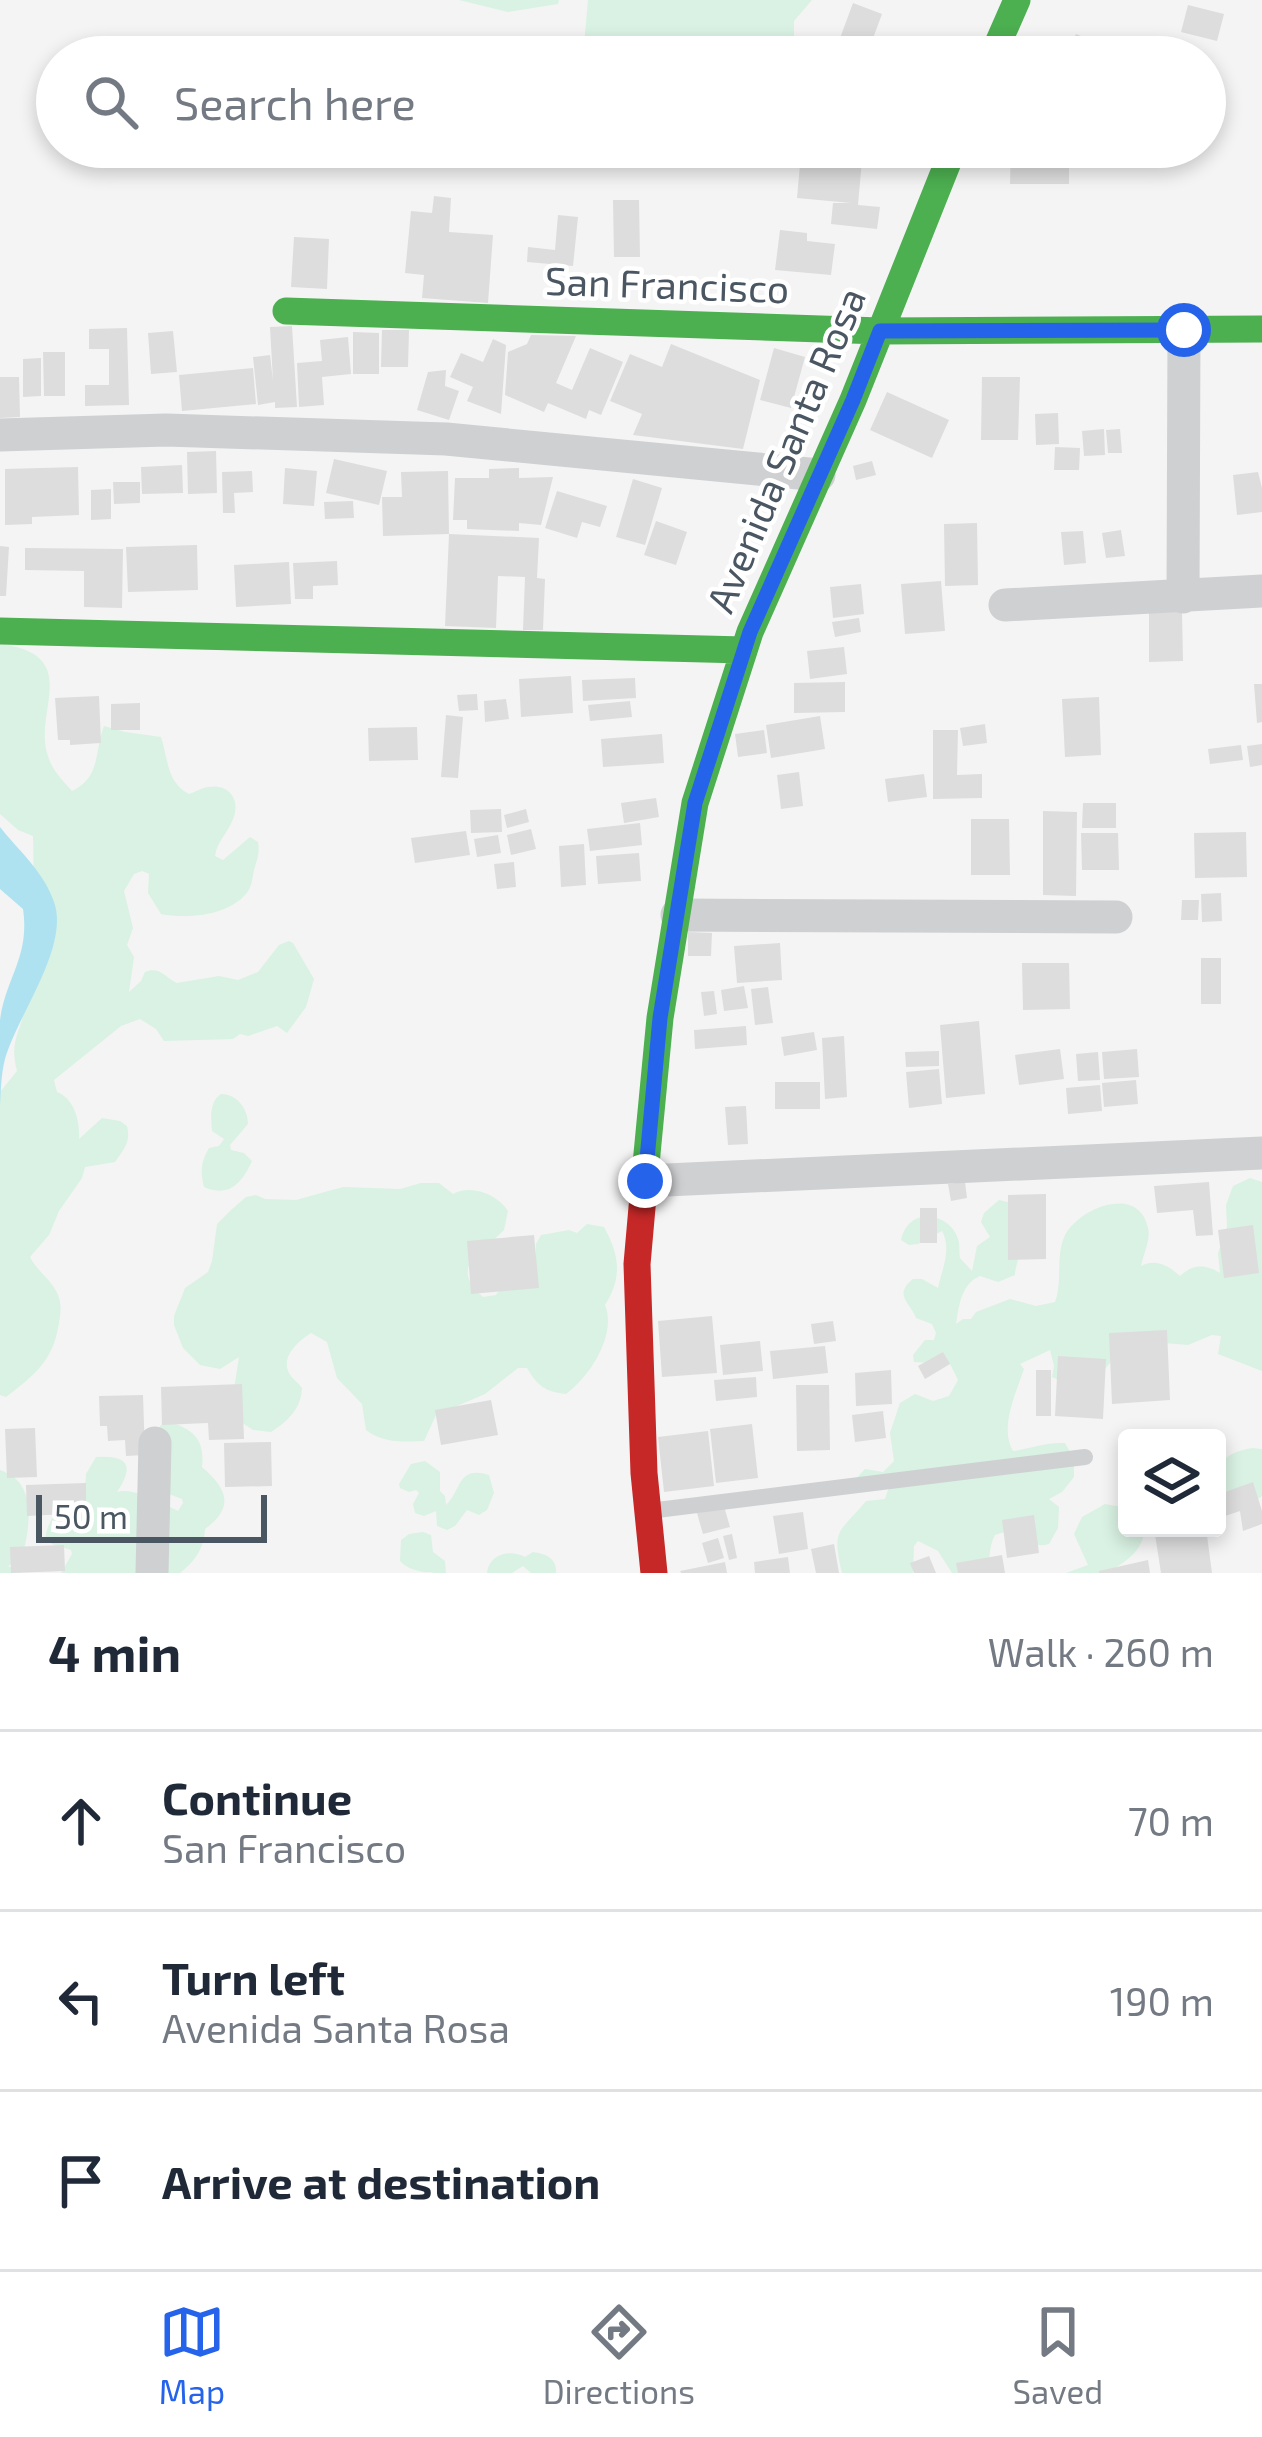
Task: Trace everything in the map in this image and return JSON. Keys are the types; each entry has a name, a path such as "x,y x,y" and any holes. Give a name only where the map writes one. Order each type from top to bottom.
{"street":[{"path":"1002,36 1018,0"},
{"name":"Avenida Santa Rosa","path":"654,1573 644,1474 637,1264 660,1018 695,803 744,650 946,168"},
{"name":"San Francisco","path":"286,311 880,331 1262,329"},
{"path":"1183,597 1184,330"},
{"path":"0,435 166,430 446,439 819,475"},
{"path":"1005,605 1262,591"},
{"path":"0,632 744,650"},
{"path":"677,915 1116,917"},
{"path":"645,1181 1262,1153"},
{"path":"152,1573 155,1443"}],"lane":[{"path":"649,1511 1085,1457"}],"green space":[{"path":"459,0 559,0 558,4 508,12"},
{"path":"588,0 812,0 794,21 794,36 585,36"},
{"path":"0,644 26,650 41,660 48,673 45,742 53,768 72,791 92,771 104,726 161,737 176,784 189,794 222,788 234,799 233,819 215,856 223,860 250,837 258,842 249,890 236,903 216,912 161,914 148,893 149,874 134,874 124,891 133,928 127,945 134,957 129,992 150,971 177,983 219,976 238,980 258,972 279,945 289,941 314,979 306,1007 287,1033 277,1026 233,1039 164,1041 140,1019 121,1026 54,1080 57,1092 75,1112 79,1139 102,1118 127,1126 128,1137 115,1162 85,1167 49,1235 30,1257 57,1292 59,1320 46,1359 6,1397 0,1395 0,1092 17,1071 15,1041 25,1009 33,836 0,814"},
{"path":"221,1094 237,1100 246,1113 248,1124 230,1145 252,1161 239,1182 221,1191 204,1187 202,1172 209,1148 224,1139 212,1131 213,1106"},
{"path":"1250,1178 1262,1182 1262,1371 1218,1354 1221,1336 1212,1335 1188,1345 1122,1349 1104,1370 1061,1381 1052,1377 1050,1350 1020,1364 1024,1369 1008,1421 1013,1451 1065,1443 1074,1459 1074,1477 1049,1499 1059,1507 1058,1528 1049,1544 1031,1544 1004,1532 995,1535 986,1573 952,1573 938,1551 918,1541 913,1573 842,1573 837,1547 840,1532 866,1501 885,1499 889,1487 853,1482 865,1469 883,1472 894,1461 890,1433 900,1403 915,1394 933,1401 949,1396 958,1380 950,1364 914,1362 913,1355 925,1340 934,1340 936,1333 932,1324 916,1318 904,1290 913,1279 938,1288 946,1245 942,1231 918,1244 901,1240 912,1221 930,1217 947,1224 958,1239 960,1258 972,1271 977,1246 990,1237 981,1222 984,1213 999,1200 1008,1202 1019,1242 1015,1275 998,1282 980,1276 969,1284 956,1324 1010,1299 1036,1306 1055,1302 1065,1235 1083,1216 1109,1205 1122,1203 1142,1215 1149,1232 1141,1266 1162,1264 1180,1276 1199,1267 1220,1273 1218,1253 1227,1227 1226,1205 1233,1186"},
{"path":"439,1183 453,1194 483,1192 508,1211 504,1230 468,1268 468,1277 483,1297 496,1295 536,1264 541,1235 577,1233 587,1224 604,1227 616,1256 617,1275 605,1305 604,1342 584,1377 566,1394 547,1389 527,1368 518,1368 485,1394 436,1415 424,1441 394,1441 366,1430 362,1404 337,1378 327,1342 311,1333 287,1361 289,1373 302,1388 293,1414 271,1432 253,1430 238,1420 232,1402 239,1357 220,1369 200,1365 183,1348 174,1325 185,1288 208,1272 217,1224 246,1197 296,1200 343,1187 400,1189"},
{"path":"170,1422 196,1438 202,1467 224,1497 221,1513 205,1529 194,1559 180,1573 61,1573 71,1550 45,1539 47,1530 59,1510 85,1492 86,1474 96,1457 125,1464 126,1475 117,1492 139,1494 178,1511 182,1499 161,1491 153,1436"},
{"path":"1262,1449 1262,1496 1246,1508 1226,1505 1226,1459"},
{"path":"425,1461 440,1472 446,1505 466,1476 489,1475 494,1493 487,1510 479,1515 467,1510 447,1530 437,1526 436,1511 424,1516 415,1513 413,1504 419,1493 399,1484 411,1464"},
{"path":"0,1470 21,1484 26,1495 29,1520 22,1558 8,1566 22,1573 0,1573"},
{"path":"1105,1504 1118,1506 1118,1537 1143,1537 1139,1547 1113,1573 1066,1573 1088,1565 1074,1534 1082,1517"},
{"path":"423,1532 431,1535 433,1552 445,1561 446,1573 415,1570 400,1561 401,1540"},
{"path":"533,1552 550,1558 556,1573 531,1573 523,1566 512,1573 487,1573 501,1555 525,1557"}],"water":[{"path":"0,827 44,881 57,920 49,960 5,1059 0,1106 0,1020 24,926 23,909 0,889"}],"building":[{"path":"853,3 882,14 874,36 841,36"},
{"path":"1188,5 1224,14 1218,36 1181,32"},
{"path":"800,168 861,168 858,205 880,207 877,229 831,224 833,203 851,203 797,198"},
{"path":"1010,168 1069,168 1069,184 1010,184"},
{"path":"434,196 451,198 449,232 493,235 488,303 422,298 424,275 405,273 411,211 432,213"},
{"path":"613,200 639,200 640,257 614,257"},
{"path":"558,215 578,217 573,266 527,262 528,247 555,250"},
{"path":"780,230 807,233 807,241 835,244 831,275 775,270"},
{"path":"294,237 329,239 327,289 291,287"},
{"path":"292,326 297,407 275,408 275,402 258,405 253,357 270,355 273,381 270,327"},
{"path":"127,328 129,405 85,406 85,385 109,385 109,349 89,349 89,329"},
{"path":"382,330 409,330 408,367 381,367"},
{"path":"173,331 177,372 151,374 148,333"},
{"path":"353,332 379,333 379,374 353,374"},
{"path":"531,335 576,336 556,383 572,390 590,348 623,362 601,415 589,410 586,419 548,403 544,412 505,395 508,352 527,344"},
{"path":"348,337 351,374 322,377 324,405 299,407 297,363 322,361 320,340"},
{"path":"493,339 506,345 501,414 467,401 473,387 450,377 461,353 483,362"},
{"path":"671,344 760,380 743,449 633,435 642,414 610,401 630,354 662,367"},
{"path":"774,348 805,357 791,408 760,400"},
{"path":"43,352 65,352 65,396 44,396"},
{"path":"41,358 41,396 23,397 23,359"},
{"path":"253,368 256,404 182,411 179,375"},
{"path":"446,370 445,386 459,391 449,420 417,410 428,372"},
{"path":"0,377 19,377 20,417 0,418"},
{"path":"982,377 1020,377 1018,440 981,440"},
{"path":"887,392 949,420 932,458 870,430"},
{"path":"1058,413 1059,444 1036,445 1035,414"},
{"path":"1104,429 1105,455 1084,456 1082,431"},
{"path":"1120,429 1122,453 1108,453 1106,430"},
{"path":"1055,447 1080,448 1079,470 1054,470"},
{"path":"216,451 217,493 188,494 187,452"},
{"path":"334,459 387,471 379,505 326,493"},
{"path":"872,461 876,475 856,480 853,466"},
{"path":"182,465 183,493 142,494 141,467"},
{"path":"78,467 79,515 32,517 32,524 5,525 5,469"},
{"path":"285,468 317,471 314,506 283,504"},
{"path":"519,468 519,478 553,477 541,525 519,523 519,531 467,529 467,520 453,520 455,478 489,478 489,469"},
{"path":"252,471 253,492 234,493 235,513 223,513 222,472"},
{"path":"448,471 449,534 383,536 382,497 402,497 401,472"},
{"path":"1258,472 1262,512 1237,515 1233,475"},
{"path":"633,479 662,488 645,545 616,537"},
{"path":"113,482 140,482 140,503 114,504"},
{"path":"111,489 111,519 91,520 91,490"},
{"path":"557,491 607,506 600,527 582,522 577,538 545,528"},
{"path":"353,501 354,518 325,519 324,502"},
{"path":"656,521 687,532 676,565 644,555"},
{"path":"977,523 978,585 945,586 944,524"},
{"path":"1121,530 1125,556 1106,558 1102,533"},
{"path":"1083,531 1086,563 1064,565 1061,532"},
{"path":"449,534 539,538 537,578 545,579 543,630 523,630 525,577 498,576 496,628 445,626"},
{"path":"197,545 198,590 128,592 126,547"},
{"path":"0,546 9,547 6,596 0,596"},
{"path":"25,548 123,549 122,608 84,607 84,571 25,570"},
{"path":"337,561 338,585 313,586 313,599 295,599 293,563"},
{"path":"289,562 291,604 236,607 234,565"},
{"path":"941,581 945,631 905,634 901,584"},
{"path":"861,584 864,614 833,618 830,587"},
{"path":"1149,612 1182,612 1183,661 1149,662"},
{"path":"859,618 861,632 835,637 832,622"},
{"path":"844,647 847,674 810,679 807,651"},
{"path":"571,676 573,713 521,717 519,679"},
{"path":"635,678 636,698 583,701 582,680"},
{"path":"845,682 845,712 794,713 794,683"},
{"path":"1254,684 1262,684 1262,722 1257,723"},
{"path":"477,694 478,710 459,711 457,695"},
{"path":"99,696 101,743 70,745 70,740 58,740 55,698"},
{"path":"1099,697 1101,755 1065,757 1062,699"},
{"path":"506,699 509,719 485,722 484,701"},
{"path":"630,701 632,717 590,721 588,705"},
{"path":"140,703 140,730 111,730 111,704"},
{"path":"446,715 463,717 458,778 441,777"},
{"path":"820,716 825,749 771,758 766,725"},
{"path":"985,724 987,743 963,746 960,728"},
{"path":"417,727 418,760 369,761 368,728"},
{"path":"764,730 767,753 738,757 735,734"},
{"path":"933,730 958,730 957,775 982,774 982,798 933,799"},
{"path":"662,734 664,763 603,767 601,739"},
{"path":"1262,744 1262,765 1250,767 1247,746"},
{"path":"1241,745 1243,760 1210,764 1208,749"},
{"path":"799,772 803,806 781,809 777,775"},
{"path":"924,774 927,797 888,802 885,779"},
{"path":"656,798 659,817 624,823 621,803"},
{"path":"1083,803 1116,803 1116,828 1082,828"},
{"path":"501,809 502,832 471,833 470,810"},
{"path":"526,809 529,822 507,828 504,815"},
{"path":"1043,811 1077,812 1076,896 1043,895"},
{"path":"971,819 1009,819 1010,875 971,875"},
{"path":"640,823 642,845 590,851 587,829"},
{"path":"531,829 536,849 511,855 507,835"},
{"path":"466,831 470,855 415,863 411,838"},
{"path":"1246,832 1247,877 1195,878 1194,833"},
{"path":"1081,833 1118,833 1119,870 1082,870"},
{"path":"498,835 501,853 477,857 474,839"},
{"path":"584,844 586,885 561,887 559,846"},
{"path":"639,853 641,881 598,884 596,856"},
{"path":"514,862 516,887 497,889 494,864"},
{"path":"1221,893 1222,921 1202,922 1201,894"},
{"path":"1182,900 1199,900 1198,920 1181,920"},
{"path":"688,932 712,933 711,956 688,956"},
{"path":"780,943 782,980 737,983 734,946"},
{"path":"1201,958 1221,958 1221,1004 1201,1004"},
{"path":"1022,963 1069,963 1070,1009 1023,1010"},
{"path":"744,986 748,1008 724,1011 721,990"},
{"path":"768,987 773,1023 755,1025 751,989"},
{"path":"714,991 717,1014 704,1016 701,992"},
{"path":"979,1021 985,1094 946,1098 940,1025"},
{"path":"746,1026 747,1045 695,1049 694,1030"},
{"path":"814,1032 817,1050 784,1056 781,1037"},
{"path":"844,1036 847,1097 825,1099 822,1038"},
{"path":"1060,1049 1064,1079 1019,1085 1015,1055"},
{"path":"1137,1049 1139,1077 1104,1079 1102,1052"},
{"path":"939,1051 939,1066 906,1067 905,1052"},
{"path":"1098,1052 1100,1080 1078,1081 1076,1054"},
{"path":"939,1069 942,1104 909,1108 906,1072"},
{"path":"1136,1080 1138,1104 1104,1107 1102,1083"},
{"path":"775,1082 820,1082 820,1109 775,1109"},
{"path":"1100,1085 1102,1111 1068,1114 1066,1088"},
{"path":"746,1106 748,1144 728,1145 725,1107"},
{"path":"965,1182 967,1198 951,1201 948,1184"},
{"path":"1209,1182 1213,1235 1196,1236 1193,1210 1157,1213 1154,1186"},
{"path":"1046,1194 1046,1259 1008,1260 1008,1195"},
{"path":"920,1208 937,1208 937,1243 920,1243"},
{"path":"1253,1225 1259,1273 1224,1278 1218,1230"},
{"path":"534,1235 539,1288 471,1294 467,1241"},
{"path":"712,1316 717,1373 662,1377 658,1321"},
{"path":"833,1321 836,1341 814,1344 811,1324"},
{"path":"1167,1330 1170,1400 1112,1404 1109,1333"},
{"path":"760,1341 763,1371 723,1375 720,1345"},
{"path":"825,1346 828,1373 773,1379 770,1351"},
{"path":"943,1352 950,1364 925,1379 918,1366"},
{"path":"1058,1356 1106,1359 1103,1419 1055,1416"},
{"path":"891,1370 892,1404 856,1406 855,1373"},
{"path":"1036,1370 1051,1370 1051,1416 1036,1416"},
{"path":"756,1377 757,1397 716,1401 714,1380"},
{"path":"242,1384 244,1439 209,1440 208,1423 162,1425 161,1387"},
{"path":"796,1385 829,1385 830,1450 797,1451"},
{"path":"143,1395 145,1455 126,1456 125,1440 108,1441 107,1426 100,1426 99,1396"},
{"path":"491,1400 498,1435 441,1445 435,1410"},
{"path":"883,1411 886,1438 855,1442 852,1415"},
{"path":"752,1424 758,1478 716,1483 710,1429"},
{"path":"35,1428 37,1477 7,1478 5,1429"},
{"path":"708,1431 714,1486 664,1492 658,1437"},
{"path":"271,1442 272,1486 225,1487 224,1443"},
{"path":"1253,1482 1262,1524 1243,1531 1240,1511 1226,1516 1226,1492"},
{"path":"86,1483 86,1513 27,1516 26,1485"},
{"path":"724,1506 730,1527 703,1534 697,1513"},
{"path":"803,1512 808,1549 779,1554 773,1516"},
{"path":"1034,1515 1039,1553 1007,1558 1002,1520"},
{"path":"732,1534 737,1558 729,1560 723,1536"},
{"path":"1155,1537 1207,1537 1212,1573 1161,1573"},
{"path":"718,1538 724,1558 708,1563 702,1543"},
{"path":"834,1544 839,1573 816,1573 811,1549"},
{"path":"64,1545 65,1571 11,1573 10,1547"},
{"path":"1002,1555 1005,1573 958,1573 956,1563"},
{"path":"929,1556 936,1573 914,1573 910,1563"},
{"path":"788,1557 790,1573 755,1573 754,1562"},
{"path":"1148,1560 1150,1573 1099,1573 1099,1571"},
{"path":"725,1562 727,1573 680,1571"}],"traffic: fast":[{"path":"1001,36 1017,0"},
{"path":"644,1185 660,1018 695,803 750,632 853,400 946,168"},
{"path":"286,311 880,331 1262,329"},
{"path":"0,631 744,650"}],"traffic: jam":[{"path":"644,1185 637,1264 644,1473 654,1573"}],"route":[{"path":"645,1181 660,1018 695,803 750,632 880,331 1184,330"}]}
